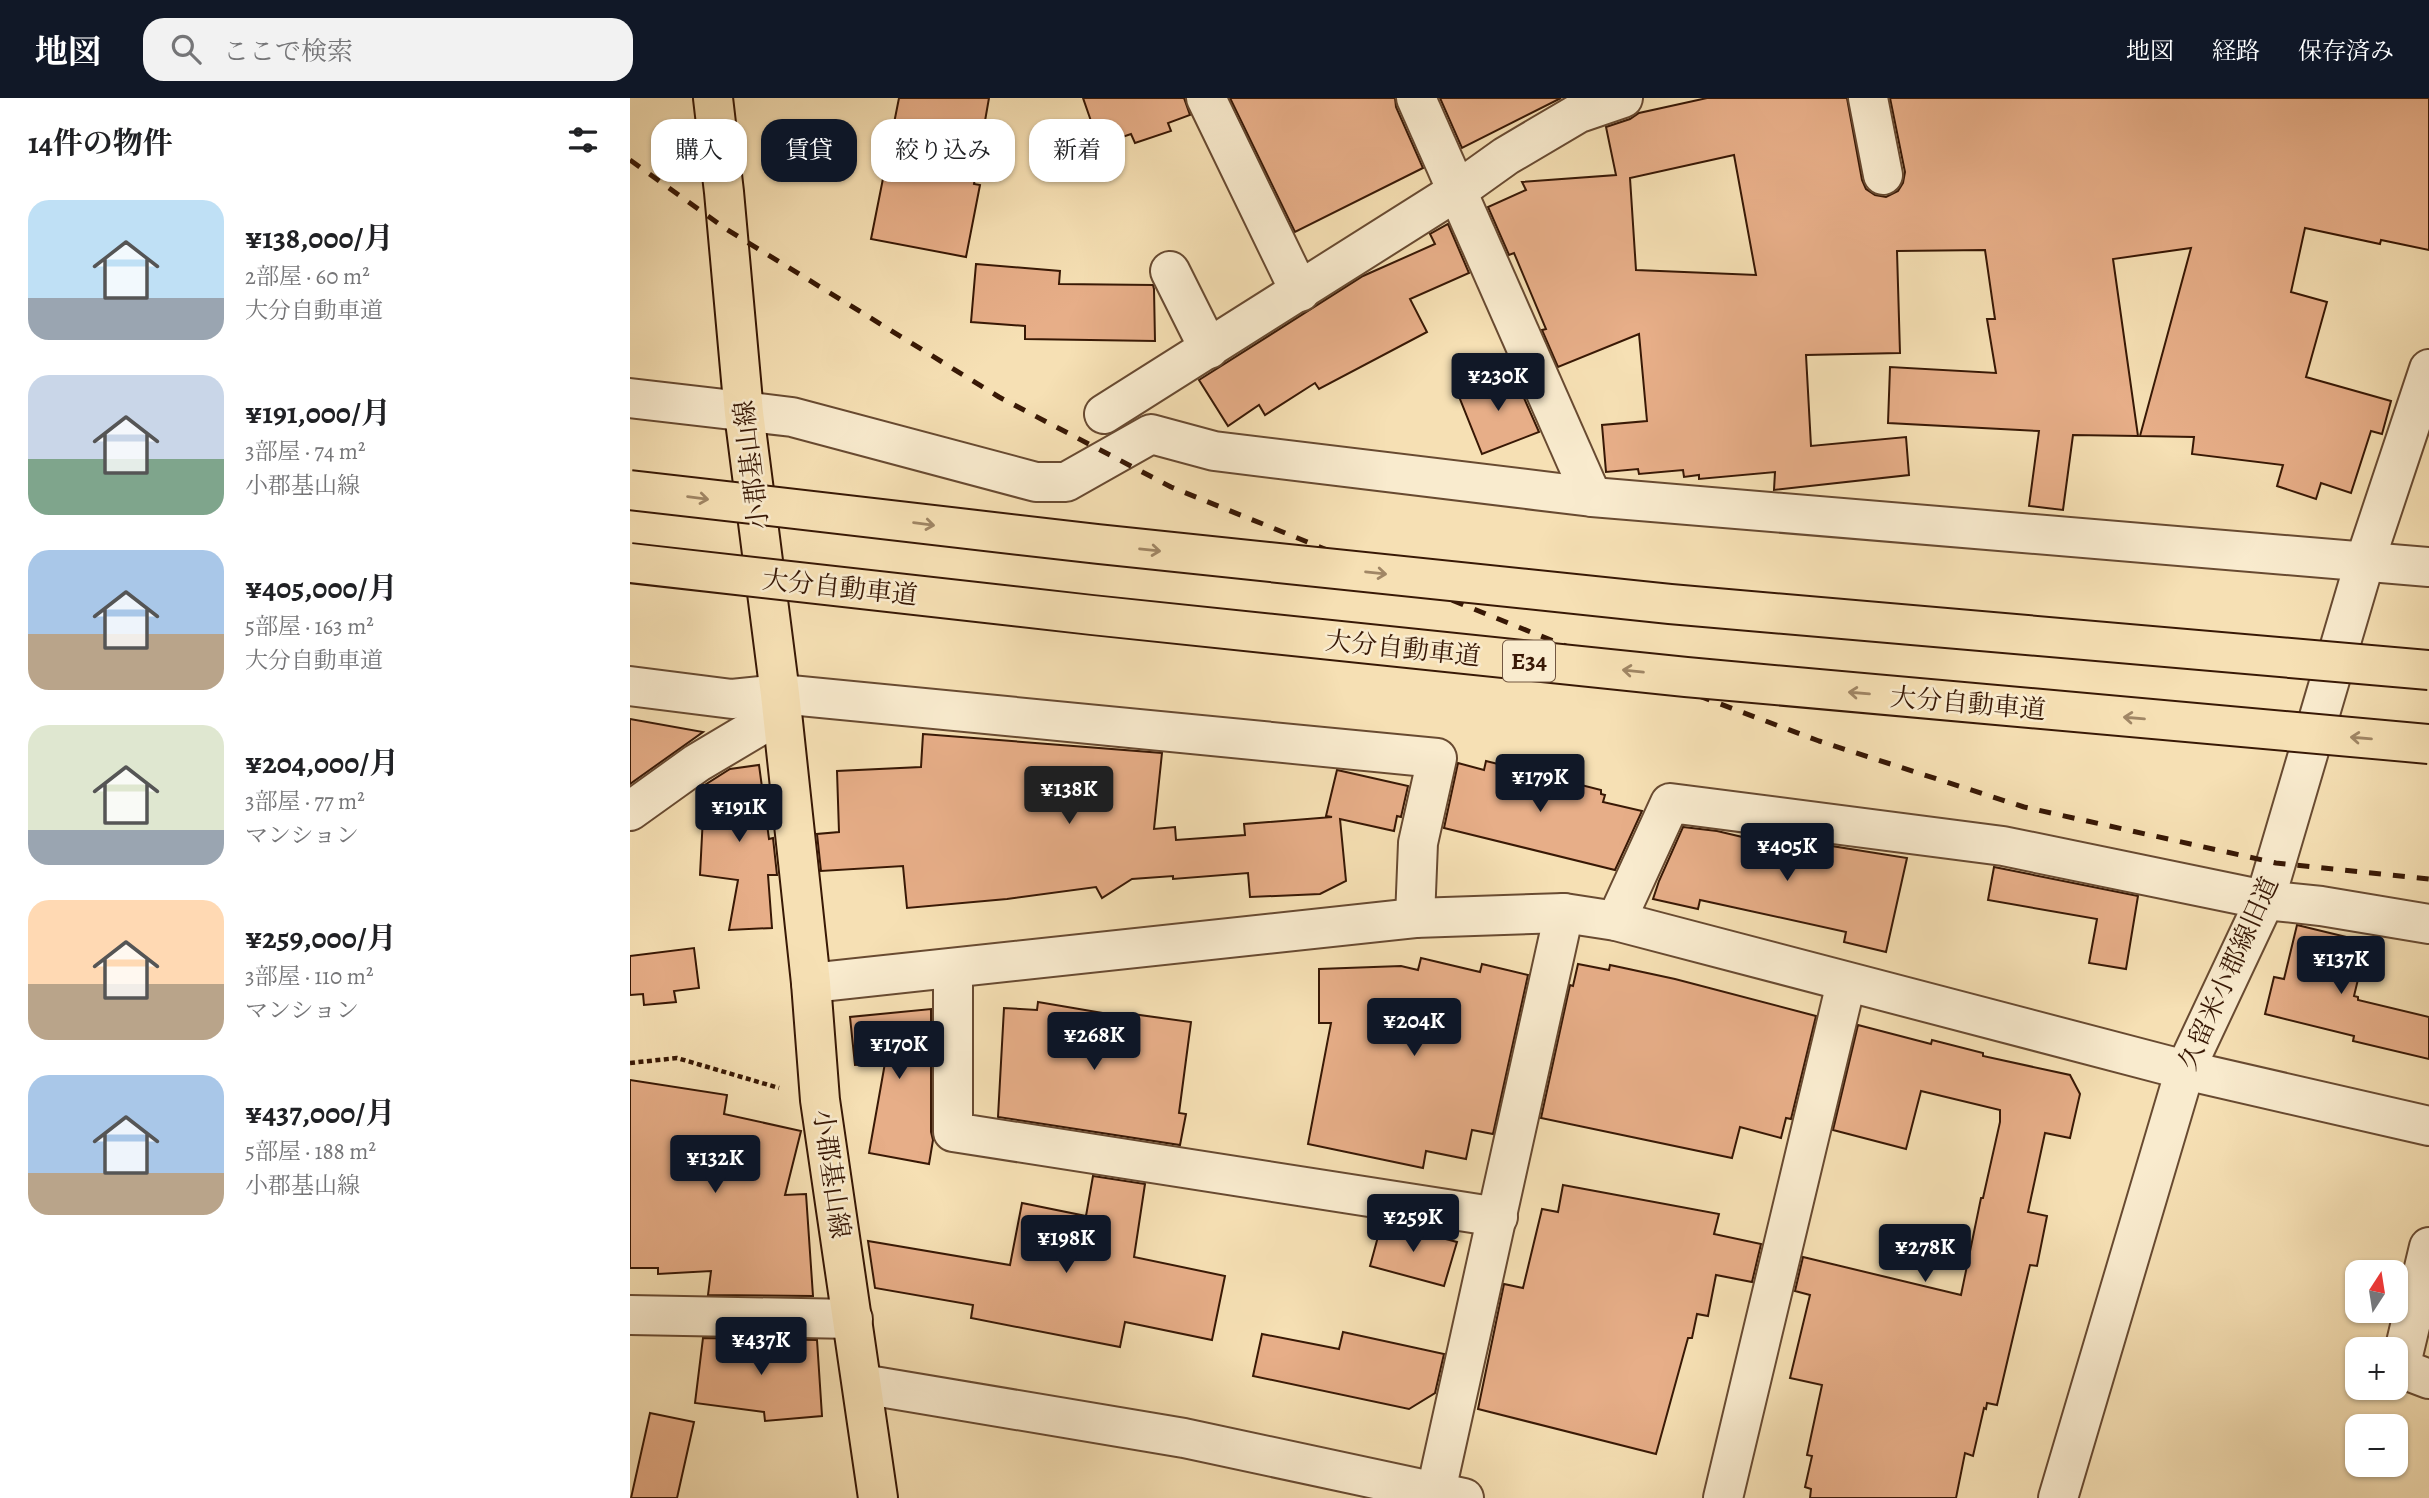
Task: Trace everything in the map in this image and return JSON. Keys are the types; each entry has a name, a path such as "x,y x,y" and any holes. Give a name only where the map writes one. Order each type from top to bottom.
{"main road":[{"name":"小郡基山線","path":"713,98 744,413 781,704 811,983 820,1100 878,1498"},
{"path":"630,491 1098,544 1670,604 2429,670"},
{"name":"大分自動車道","path":"630,563 1092,615 1686,677 2429,744"}],"street":[{"path":"1206,98 1300,292"},
{"path":"1416,98 1592,497"},
{"path":"1104,414 1300,292 1457,191 1506,156 1579,113 1623,98"},
{"path":"1868,98 1884,175"},
{"path":"1170,271 1209,349"},
{"name":"久留米小郡線旧道","path":"2058,1498 2185,1070 2265,900 2365,561 2429,369"},
{"path":"630,398 744,413 792,416 1036,482 1066,482 1151,434 1214,451 1592,497 2429,567"},
{"path":"630,686 781,704 1437,758 1418,843 1415,918"},
{"path":"630,810 781,704"},
{"path":"1616,921 1670,803 2003,846 2265,900 2429,924"},
{"path":"862,1384 1184,1438 1391,1490 1450,1495 1498,1217 1564,913"},
{"path":"811,983 1415,918 1564,913 1616,921 2185,1070 2429,1126"},
{"path":"953,968 953,1132 1498,1217"},
{"path":"1723,1498 1846,983"},
{"path":"2429,1247 2400,1368 2429,1379"},
{"path":"630,1315 853,1319"}],"path":[{"path":"630,1063 677,1058 820,1100"}],"building":[{"path":"899,98 989,98 985,119 895,119"},
{"path":"1083,98 1184,98 1190,115 1168,123 1171,131 1135,143 1131,134 1125,136 1125,119 1090,119"},
{"path":"1230,98 1395,98 1396,107 1423,168 1295,232"},
{"path":"1440,98 1561,98 1462,148"},
{"path":"1707,98 1847,98 1862,180 1866,189 1875,195 1886,197 1898,191 1905,172 1890,98 2429,98 2429,250 2381,240 2380,244 2305,228 2291,292 2327,302 2306,377 2391,401 2382,434 2371,431 2351,493 2321,483 2316,499 2277,486 2283,465 2192,454 2194,437 2140,436 2191,248 2113,259 2138,436 2073,435 2063,510 2029,506 2039,431 1888,423 1890,367 1996,373 1987,319 1995,319 1985,250 1897,251 1900,353 1806,355 1811,446 1906,437 1909,475 1774,490 1775,472 1699,479 1699,475 1684,477 1683,470 1639,474 1638,469 1606,472 1602,425 1647,421 1639,334 1558,367 1542,330 1546,329 1514,253 1509,255 1488,207 1526,190 1522,182 1616,175 1606,127 1639,113","holes":["1734,155 1756,275 1636,270 1630,178"]},
{"path":"882,182 974,182 980,185 966,257 871,239"},
{"path":"1448,224 1469,273 1410,299 1427,332 1319,389 1315,383 1265,415 1259,405 1228,426 1199,380 1363,276 1435,244 1430,234"},
{"path":"976,264 1060,271 1059,284 1153,285 1155,341 1025,339 1025,326 971,322"},
{"path":"1513,373 1539,432 1482,454 1458,394"},
{"path":"630,719 703,732 630,784"},
{"path":"923,734 1162,753 1154,829 1175,827 1176,840 1245,835 1244,824 1332,817 1326,816 1337,770 1408,786 1401,817 1397,816 1394,831 1340,819 1346,881 1320,894 1250,897 1248,873 1173,879 1173,876 1132,879 1102,898 1096,887 907,908 903,866 821,871 817,834 839,832 837,771 921,767"},
{"path":"1486,761 1601,790 1601,794 1605,795 1603,802 1642,811 1615,870 1444,828 1458,763 1484,770"},
{"path":"759,765 777,875 768,875 772,928 729,930 738,880 700,875 703,816 700,788 730,769"},
{"path":"1683,827 1717,831 1823,856 1825,845 1907,858 1886,952 1844,942 1846,932 1700,900 1698,909 1653,899"},
{"path":"1994,867 2138,896 2126,969 2089,963 2097,919 1988,900"},
{"path":"2297,925 2367,942 2354,996 2358,997 2358,1000 2429,1017 2429,1059 2353,1041 2354,1036 2265,1014 2274,977 2284,979"},
{"path":"694,948 699,988 674,991 676,1002 644,1005 643,994 630,995 630,956"},
{"path":"1421,958 1480,972 1482,964 1528,975 1493,1134 1472,1130 1466,1159 1426,1151 1423,1168 1308,1144 1331,1023 1319,1023 1319,969 1401,966 1418,970"},
{"path":"1578,964 1609,970 1610,965 1675,979 1816,1016 1791,1119 1786,1118 1781,1138 1740,1127 1732,1158 1541,1118 1570,985 1573,986"},
{"path":"1038,1002 1132,1018 1132,1014 1191,1022 1179,1113 1186,1114 1180,1145 998,1117 1004,1008 1037,1010"},
{"path":"931,1009 933,1140 929,1164 869,1153 885,1063 855,1065 850,1017"},
{"path":"1858,1025 1931,1044 1932,1040 1983,1053 1983,1056 2070,1075 2080,1094 2070,1138 2045,1133 2028,1212 2047,1216 2037,1266 2030,1265 1997,1405 1987,1403 1986,1409 1984,1408 1973,1456 1965,1453 1956,1498 1810,1498 1811,1489 1805,1487 1812,1456 1807,1455 1822,1385 1790,1378 1810,1295 1795,1291 1803,1257 1961,1295 2000,1122 2000,1110 1921,1091 1906,1149 1833,1130"},
{"path":"630,1080 727,1095 724,1114 801,1131 785,1195 806,1194 813,1296 708,1295 711,1271 658,1274 658,1268 630,1268"},
{"path":"1093,1176 1145,1184 1134,1257 1225,1276 1212,1340 1125,1322 1120,1347 971,1318 973,1305 875,1288 868,1241 1010,1265 1022,1203 1086,1216"},
{"path":"1563,1185 1719,1214 1714,1234 1761,1244 1752,1282 1716,1275 1708,1316 1697,1314 1692,1338 1688,1338 1656,1454 1478,1409 1504,1284 1523,1288 1542,1209 1558,1212"},
{"path":"1382,1222 1457,1242 1444,1286 1370,1266"},
{"path":"1343,1332 1444,1354 1435,1393 1409,1409 1253,1376 1262,1334 1339,1349"},
{"path":"703,1338 817,1340 822,1416 765,1421 764,1412 695,1403"},
{"path":"650,1413 694,1422 677,1498 631,1498"}],"railway":[{"path":"630,160 726,229 999,397 1171,487 1568,647 1819,741 2024,807 2276,863 2429,879"}]}
